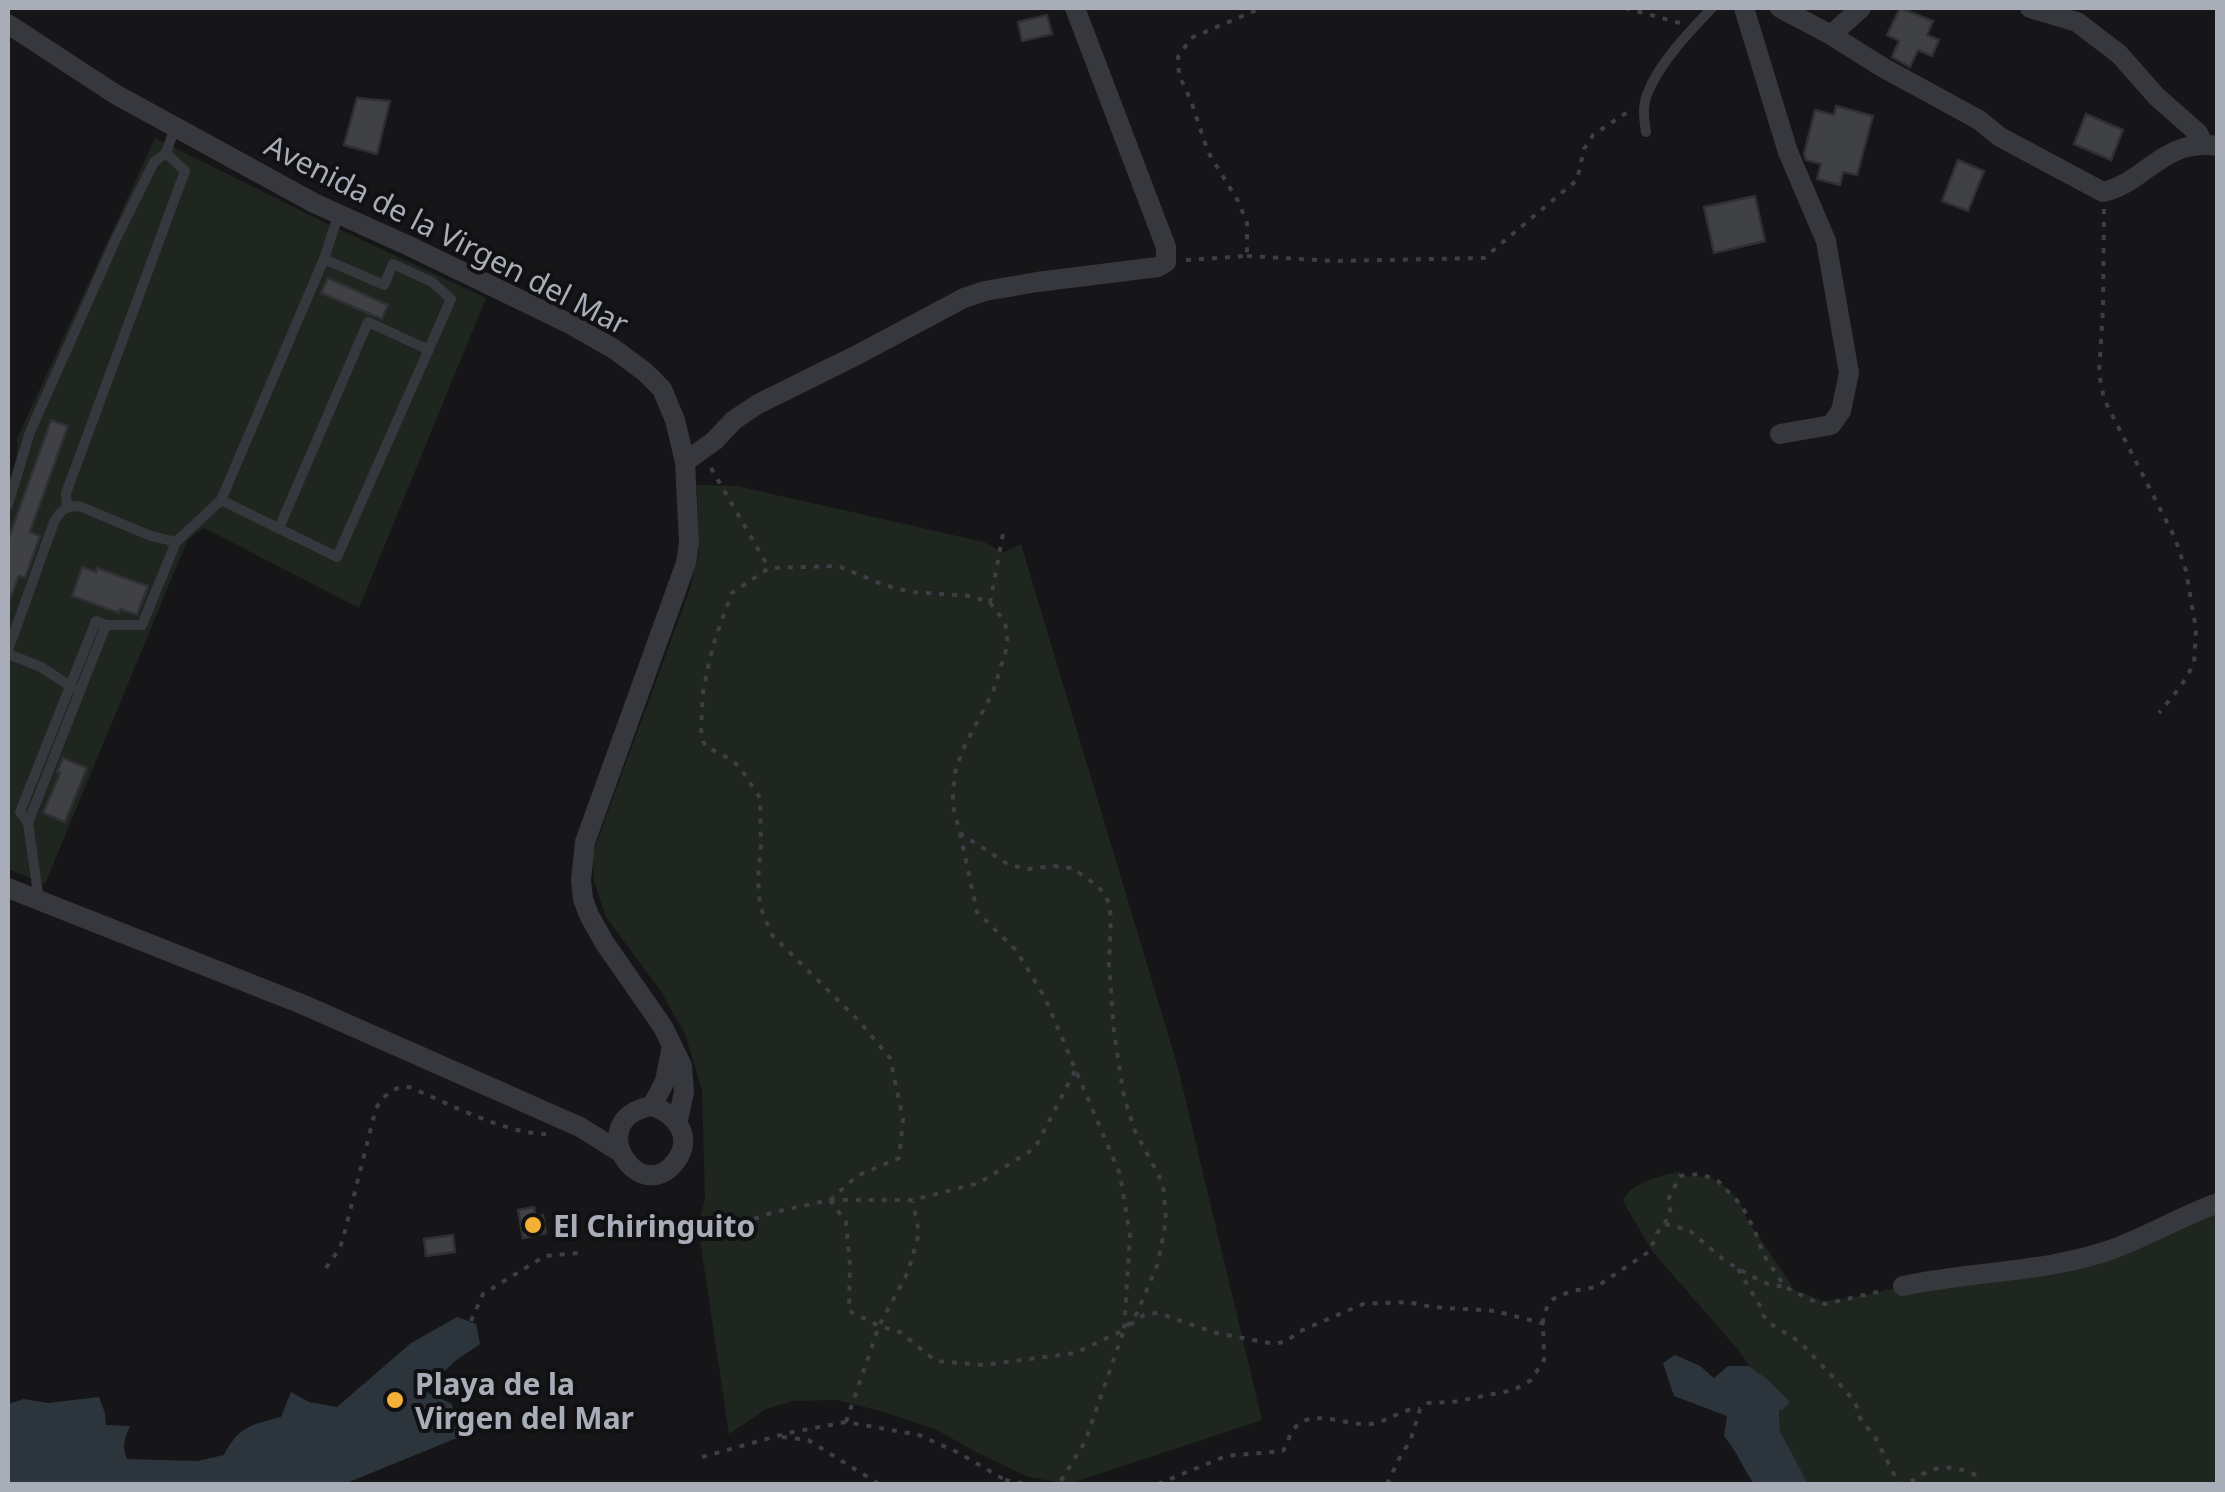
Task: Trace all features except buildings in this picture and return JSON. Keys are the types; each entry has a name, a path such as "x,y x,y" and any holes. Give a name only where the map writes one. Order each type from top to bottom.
{"street":[{"path":"685,462 758,404 964,298 1037,282 1158,267 1166,262 1166,247 1075,8"},
{"path":"1744,8 1788,152 1826,242 1849,373 1840,411 1832,424 1780,434"},
{"path":"1780,8 1979,120 2000,137 2103,192 2180,148 2210,145"},
{"path":"1830,35 1861,8"},
{"path":"2030,8 2077,22 2119,54 2157,97 2210,145"},
{"name":"Avenida de la Virgen del Mar","path":"9,28 116,94 338,216 427,254 570,324 614,349 662,390 676,420 685,462 686,564 584,842 581,880 583,899 604,942 662,1027 682,1066 684,1092 678,1120"},
{"path":"8,888 304,1005 580,1126 620,1152"},
{"path":"652,1106 665,1081 672,1046"},
{"path":"580,1126 606,1126 638,1108 666,1110 678,1120 682,1144 680,1155 667,1170 659,1174 641,1173 626,1164 619,1136 622,1122 629,1114"},
{"path":"1902,1286 2056,1264 2110,1250 2218,1203"}],"lane":[{"path":"1646,132 1643,116 1647,93 1680,41 1712,8"},
{"path":"8,505 30,432 75,330 148,174 154,162 166,153 175,127"},
{"path":"68,506 66,493 185,171 166,153"},
{"path":"39,901 28,822 20,812 75,688 96,621 106,625 142,625 176,542 222,500 324,259 338,216"},
{"path":"222,500 337,557 452,299 432,282 393,264 384,286 324,259"},
{"path":"279,528 368,322 429,350"},
{"path":"75,688 8,652 60,512 68,506 79,506 176,542"}],"path":[{"path":"1247,256 1247,223 1208,152 1179,74 1178,56 1190,38 1261,8"},
{"path":"1624,8 1694,26"},
{"path":"1166,262 1247,256 1335,262 1484,258 1577,180 1584,148 1593,136 1647,93"},
{"path":"2103,192 2099,372 2104,399 2175,538 2186,570 2196,629 2194,664 2159,713"},
{"path":"711,468 769,568"},
{"path":"990,602 1003,534"},
{"path":"830,1200 857,1176 900,1158 903,1119 890,1058 860,1022 772,935 760,906 760,798 740,766 707,748 701,729 709,662 732,593 769,568 838,566 911,592 971,596 990,602 1008,632 994,692 956,768 953,806 977,912 1016,950 1045,998 1120,1174 1130,1236 1124,1330 1085,1442 1059,1484"},
{"path":"960,833 1009,866 1072,868 1100,886 1108,901 1114,1032 1124,1097 1134,1131 1160,1176 1166,1222 1148,1290 1124,1330"},
{"path":"680,1243 775,1212 830,1200 912,1200 979,1183 1035,1148 1075,1071"},
{"path":"326,1268 340,1248 376,1108 390,1091 409,1087 510,1129 558,1134"},
{"path":"1387,1484 1410,1442 1420,1409 1428,1402 1453,1402 1514,1390 1531,1380 1544,1360 1543,1316 1552,1300 1571,1291 1596,1287 1650,1251 1670,1214 1670,1192 1680,1176 1701,1174 1717,1180 1742,1206 1762,1254 1785,1287"},
{"path":"830,1200 846,1222 850,1310 900,1332 936,1361 984,1366 1074,1353 1124,1330 1145,1314 1158,1313 1216,1333 1276,1344 1364,1304 1408,1302 1495,1310 1545,1324"},
{"path":"846,1422 879,1326 908,1272 918,1233 912,1200"},
{"path":"1665,1224 1689,1230 1738,1269 1770,1285 1785,1287 1825,1304 1902,1286"},
{"path":"471,1321 483,1294 545,1256 579,1253"},
{"path":"1738,1269 1761,1313 1800,1342 1856,1405 1899,1484 1949,1466 1974,1474 1980,1484"},
{"path":"1158,1484 1226,1456 1282,1451 1293,1430 1315,1418 1372,1424 1412,1408 1420,1409"},
{"path":"702,1457 846,1422 918,1435 959,1453 1007,1482 1024,1484"},
{"path":"777,1436 808,1440 879,1484"}],"shaded area":[{"path":"155,138 486,298 359,608 204,528 188,539 45,884 8,869 8,484 16,459 16,441"},
{"path":"697,485 737,486 984,542 1003,553 1021,544 1177,1064 1262,1420 1069,1484 1028,1477 937,1430 837,1400 793,1401 766,1409 729,1434 698,1226 705,1199 702,1090 685,1034 660,990 606,917 594,881 592,855 690,589 699,552"},
{"path":"1680,1171 1682,1176 1710,1177 1723,1185 1740,1202 1748,1221 1795,1290 1823,1301 2036,1268 2217,1209 2217,1484 1808,1484 1780,1431 1779,1409 1767,1379 1749,1366 1652,1251 1623,1201 1639,1184"},
{"name":"Playa de la Virgen del Mar","path":"457,1317 476,1324 480,1344 455,1361 424,1391 452,1404 457,1438 344,1484 8,1484 8,1404 24,1399 48,1403 99,1397 106,1425 130,1426 124,1446 127,1459 197,1461 224,1455 247,1428 281,1417 291,1392 309,1402 337,1407 411,1343"},
{"path":"1675,1355 1700,1366 1714,1378 1728,1366 1749,1366 1767,1379 1790,1402 1779,1410 1780,1431 1808,1484 1754,1484 1724,1436 1727,1416 1674,1396 1663,1363"}],"place":[{"name":"El Chiringuito","path":"533,1225"},
{"name":"Playa de la Virgen del Mar","path":"395,1400"}]}
